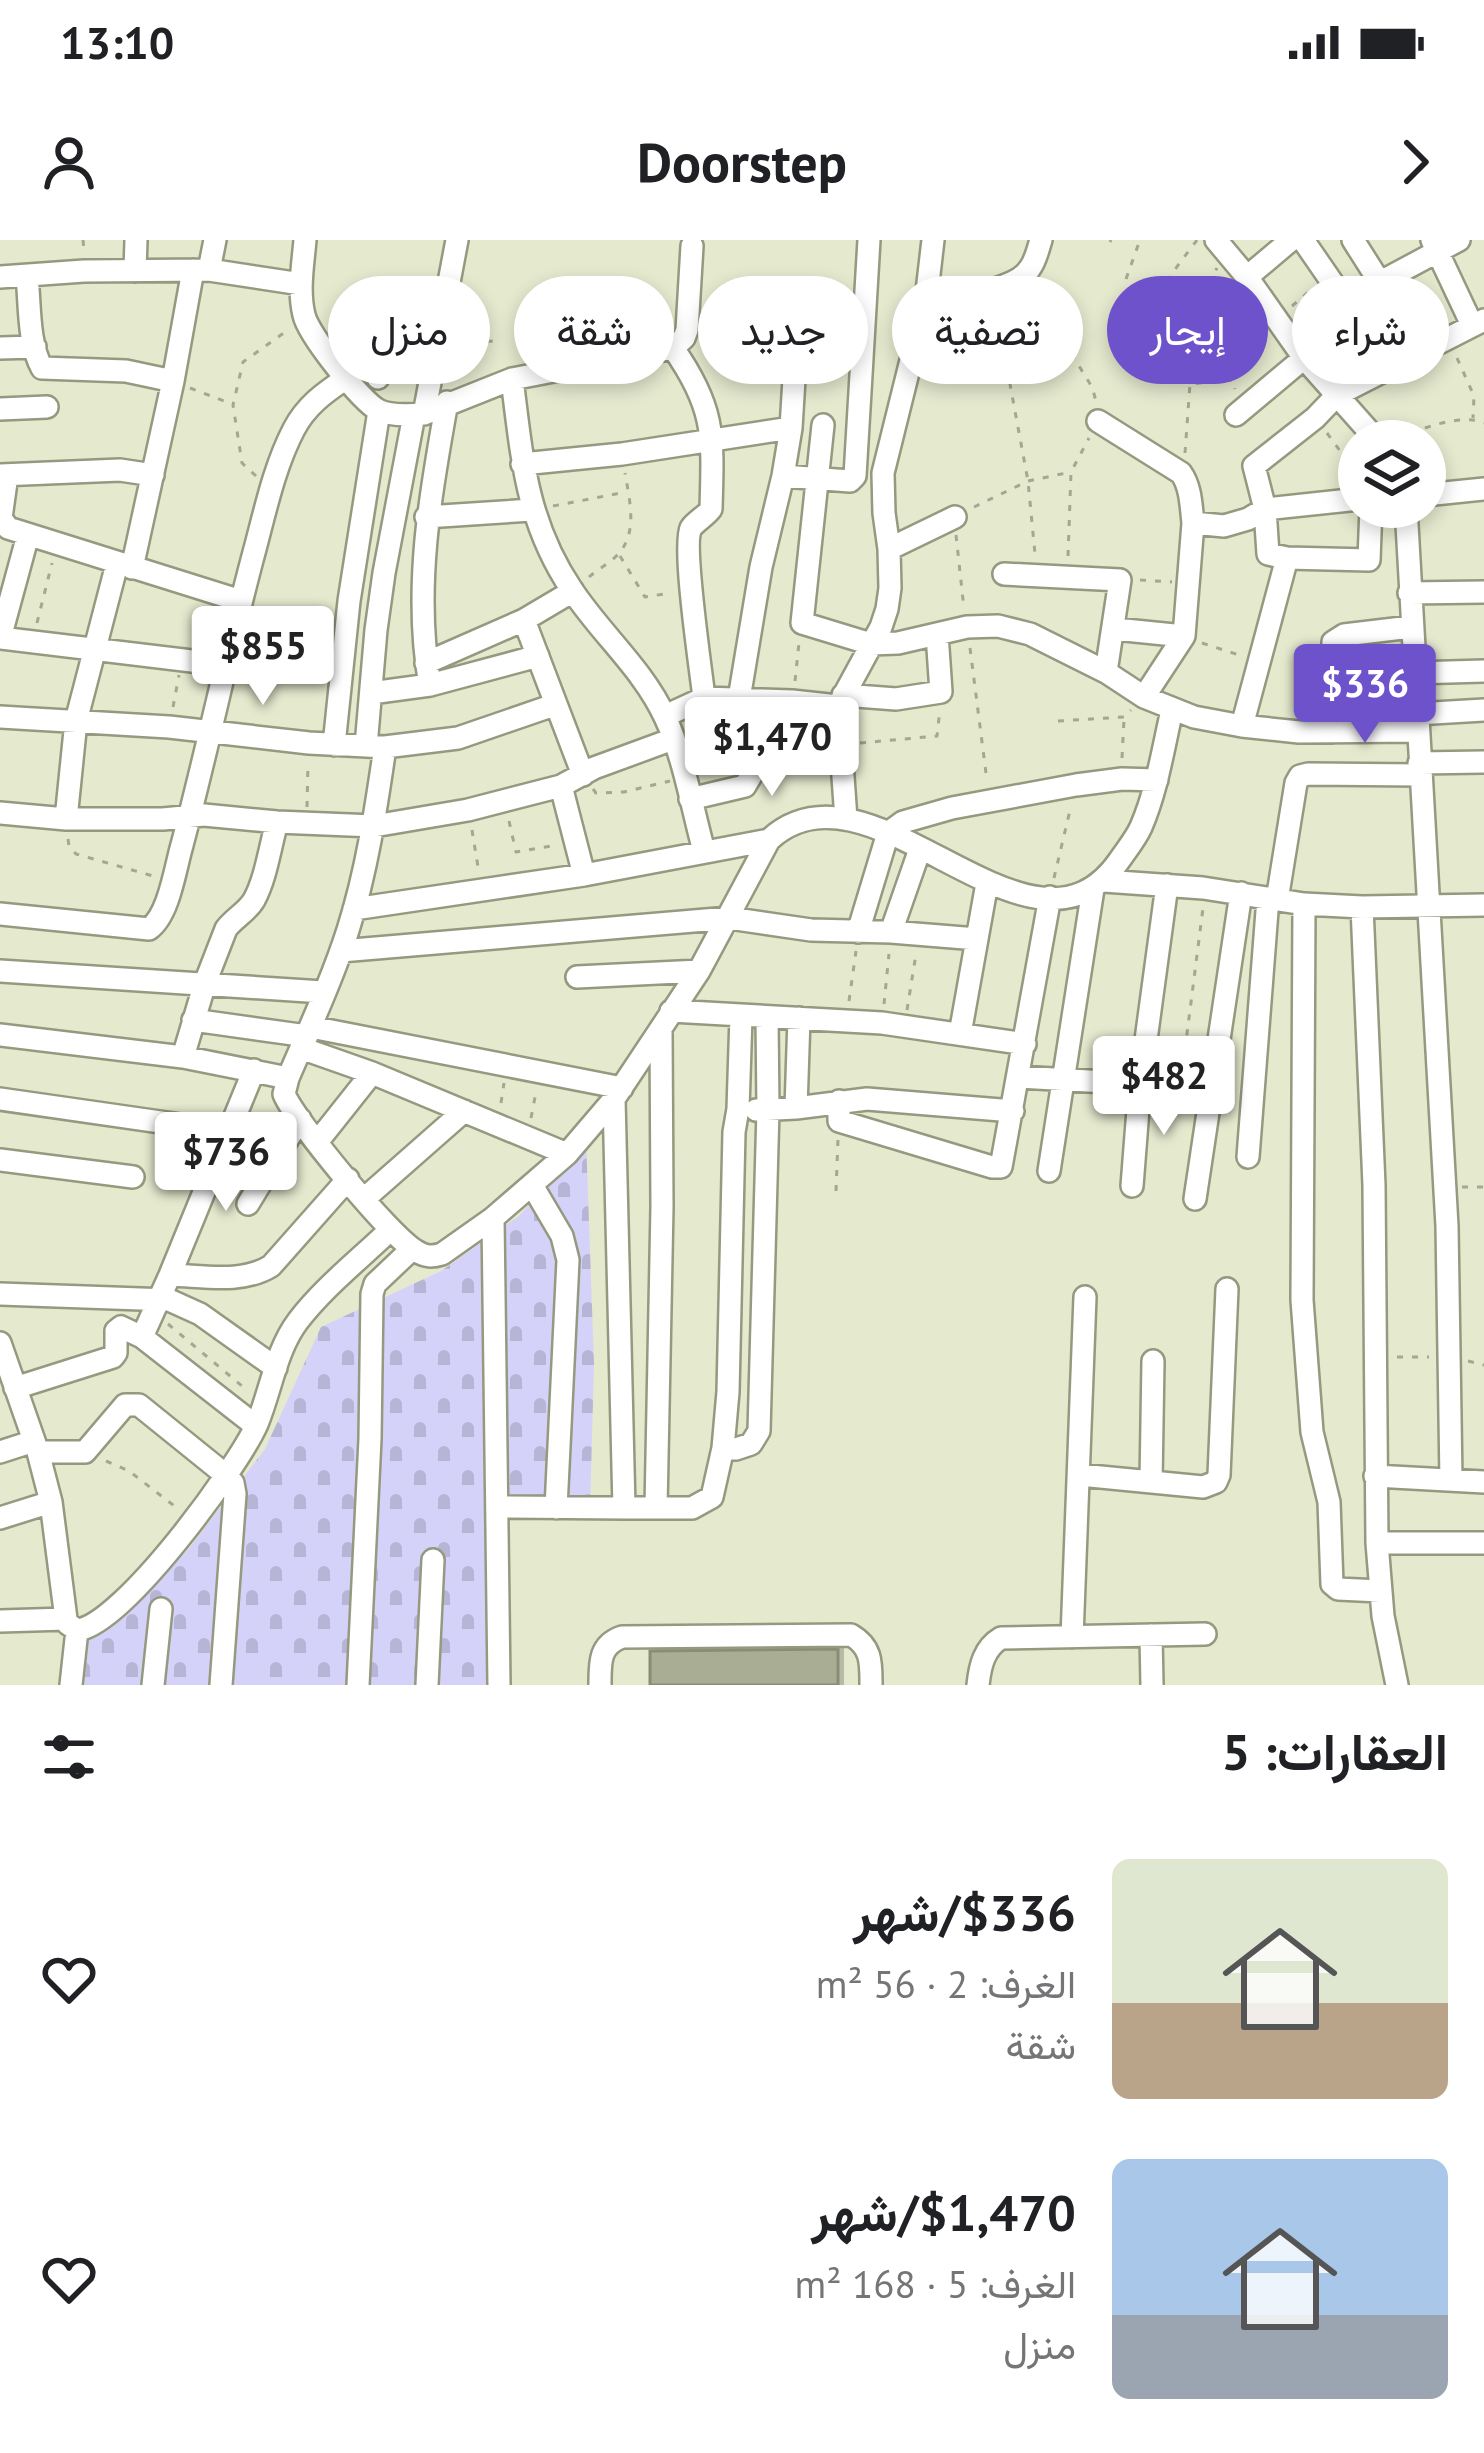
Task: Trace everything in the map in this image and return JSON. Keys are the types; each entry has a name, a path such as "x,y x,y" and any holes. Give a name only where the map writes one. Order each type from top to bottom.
{"street":[{"path":"135,271 136,240"},
{"path":"66,819 76,721 93,649 153,475 201,270 215,240"},
{"path":"304,240 304,319 328,355"},
{"path":"451,276 457,240"},
{"path":"783,476 850,481 855,476 869,240"},
{"path":"929,276 933,240"},
{"path":"1024,276 1041,240"},
{"path":"1258,276 1291,240"},
{"path":"1303,240 1327,276"},
{"path":"1353,240 1376,276"},
{"path":"1388,276 1434,245 1459,240"},
{"path":"1222,245 1246,276"},
{"path":"1434,245 1478,323 1449,337"},
{"path":"692,246 687,330 674,348 695,379 713,438 711,508 689,533 704,698"},
{"path":"0,277 201,270 301,284"},
{"path":"26,276 34,347 42,368 126,371 173,381"},
{"path":"1268,307 1292,341"},
{"path":"0,348 34,347"},
{"path":"324,349 328,349"},
{"path":"1236,415 1292,368"},
{"path":"350,384 379,411 419,414 512,379 532,510 573,591 665,716 704,851"},
{"path":"0,914 149,929 160,917 271,490 292,431 307,408 338,384"},
{"path":"428,384 384,572 371,693 374,826 341,951 284,1094 364,1199 412,1249 428,1257 442,1254 493,1218 567,1154 618,1093 699,971 769,840 801,821 846,819 888,833 988,883 1034,897 1072,896 1099,885 1167,885 1304,904 1484,905"},
{"path":"739,699 760,567 783,476 794,384"},
{"path":"846,819 840,700 887,609 890,549 884,473 906,384"},
{"path":"1326,384 1359,420"},
{"path":"1356,384 1336,395 1315,418 1253,466 1264,509 1268,554 1369,560 1370,528"},
{"path":"428,674 423,621 426,517 447,402"},
{"path":"0,410 47,407"},
{"path":"334,745 379,411"},
{"path":"1098,421 1184,477 1193,523 1184,636 1144,697"},
{"path":"823,425 802,623 871,644 898,643 967,627 1021,630 1172,710 1241,726 1331,732 1484,710"},
{"path":"523,464 791,428"},
{"path":"153,475 120,470 3,475 1,522 56,545 241,601"},
{"path":"1446,493 1484,489"},
{"path":"1193,523 1234,524 1264,509 1338,501"},
{"path":"426,517 532,510"},
{"path":"890,549 955,517"},
{"path":"1407,528 1447,1226 1450,1480"},
{"path":"28,535 8,574 0,638 225,665"},
{"path":"1241,726 1287,558"},
{"path":"1004,574 1120,580 1106,672"},
{"path":"428,674 573,591"},
{"path":"1409,593 1484,592"},
{"path":"524,620 583,775"},
{"path":"1331,732 1333,642 1344,635 1412,627"},
{"path":"1114,629 1184,636"},
{"path":"665,716 704,698 896,699 941,692 937,634"},
{"path":"371,693 428,674 538,656"},
{"path":"1414,673 1484,671"},
{"path":"0,717 210,730 375,747 458,738 554,704"},
{"path":"1049,1171 1099,885 1136,836 1156,780 1172,710"},
{"path":"0,812 66,819 163,820 204,815 374,826 469,810 561,786 594,768 673,739"},
{"path":"687,789 745,786 759,762 772,755 840,745"},
{"path":"1248,1157 1273,899 1300,776 1484,762"},
{"path":"858,932 888,833 911,818 1076,784 1122,778 1156,780"},
{"path":"561,786 584,875"},
{"path":"183,1057 226,929 257,894 277,822"},
{"path":"354,909 584,875 769,840"},
{"path":"891,932 920,849"},
{"path":"960,1034 988,883"},
{"path":"1132,1186 1140,1084 1167,885"},
{"path":"1195,1199 1241,893"},
{"path":"738,1109 839,1111 997,1168 1004,1164 1050,898"},
{"path":"1304,904 1302,1300 1310,1412 1329,1502 1332,1583 1343,1590 1380,1591"},
{"path":"1362,907 1374,1184 1377,1543 1380,1591 1397,1685"},
{"path":"341,951 728,918 811,930 977,939"},
{"path":"0,971 323,992"},
{"path":"577,977 699,971"},
{"path":"666,1020 740,1016 847,1021 1025,1044"},
{"path":"497,1507 692,1508 712,1497 728,1392 740,1016"},
{"path":"723,1448 751,1444 759,1431 767,1018"},
{"path":"796,1108 799,1018"},
{"path":"194,1020 509,1064 618,1093"},
{"path":"656,1508 666,1020"},
{"path":"0,1036 183,1057 288,1078"},
{"path":"306,1037 373,1072 567,1154"},
{"path":"142,1337 254,1070"},
{"path":"318,1142 373,1072"},
{"path":"1019,1077 1210,1088"},
{"path":"618,1093 624,1508"},
{"path":"0,1099 230,1132"},
{"path":"839,1111 880,1100 1013,1111"},
{"path":"364,1199 464,1111"},
{"path":"248,1204 300,1120"},
{"path":"0,1160 133,1177"},
{"path":"170,1275 240,1277 261,1272 348,1179"},
{"path":"532,1185 562,1237 568,1260 556,1508"},
{"path":"493,1218 499,1685"},
{"path":"0,1621 96,1624 127,1595 227,1476 256,1426 298,1321 391,1229"},
{"path":"358,1685 372,1294 375,1284 412,1249"},
{"path":"1080,1475 1203,1487 1216,1481 1227,1289"},
{"path":"0,1294 181,1303 276,1368"},
{"path":"1072,1637 1085,1297"},
{"path":"12,1402 113,1357 116,1331 121,1328 142,1337 256,1426"},
{"path":"2,1356 12,1402 36,1446 51,1502 72,1624 71,1685"},
{"path":"1150,1482 1153,1361"},
{"path":"0,1452 36,1446 85,1452 121,1410 133,1404 227,1476 235,1493 221,1685"},
{"path":"1375,1476 1484,1481"},
{"path":"0,1518 51,1502"},
{"path":"1377,1543 1484,1544"},
{"path":"427,1685 433,1560"},
{"path":"154,1685 160,1609"},
{"path":"978,1685 986,1654 1001,1638 1205,1634"},
{"path":"599,1685 603,1650 622,1637 850,1635 869,1651 871,1685"},
{"path":"1150,1635 1152,1685"}],"path":[{"path":"1127,276 1140,240"},
{"path":"1197,240 1157,297 1150,337 1155,345 1174,347 1222,245"},
{"path":"1408,265 1414,276"},
{"path":"1276,318 1292,305"},
{"path":"271,490 242,463 233,405 243,362 304,319"},
{"path":"490,341 499,340"},
{"path":"1449,342 1474,396 1474,418"},
{"path":"1068,576 1071,472 1098,421 1092,387 1083,372"},
{"path":"173,381 233,405"},
{"path":"1184,477 1190,384 1234,381 1236,415"},
{"path":"1010,384 1028,481 1036,575"},
{"path":"1315,418 1338,449"},
{"path":"1446,424 1474,418 1484,423"},
{"path":"989,801 959,586 955,517 1028,481 1071,472"},
{"path":"532,510 628,491 631,527 619,554 573,591"},
{"path":"33,643 56,545"},
{"path":"619,554 646,597 691,587"},
{"path":"1120,580 1188,582"},
{"path":"792,701 802,623"},
{"path":"1184,636 1258,660"},
{"path":"169,727 182,660"},
{"path":"840,745 937,736 941,692"},
{"path":"1058,721 1124,717 1122,778"},
{"path":"306,823 309,743"},
{"path":"583,775 596,793 687,789"},
{"path":"1050,898 1076,784"},
{"path":"505,802 516,852 576,842"},
{"path":"469,810 482,890"},
{"path":"76,854 172,881"},
{"path":"1180,1084 1202,931 1203,888"},
{"path":"847,1021 858,932"},
{"path":"891,932 893,1025"},
{"path":"893,1025 920,935"},
{"path":"498,1125 509,1064"},
{"path":"526,1137 541,1072"},
{"path":"836,1191 839,1111"},
{"path":"157,1305 265,1402"},
{"path":"1375,1356 1450,1356"},
{"path":"85,1452 129,1471 193,1520"}],"green space":[{"path":"586,1138 594,1363 590,1512 498,1510 495,1685 84,1685 89,1639 187,1551 265,1449 321,1327 441,1271 519,1216"}],"building":[{"path":"838,1649 838,1685 650,1685 650,1651"}]}
